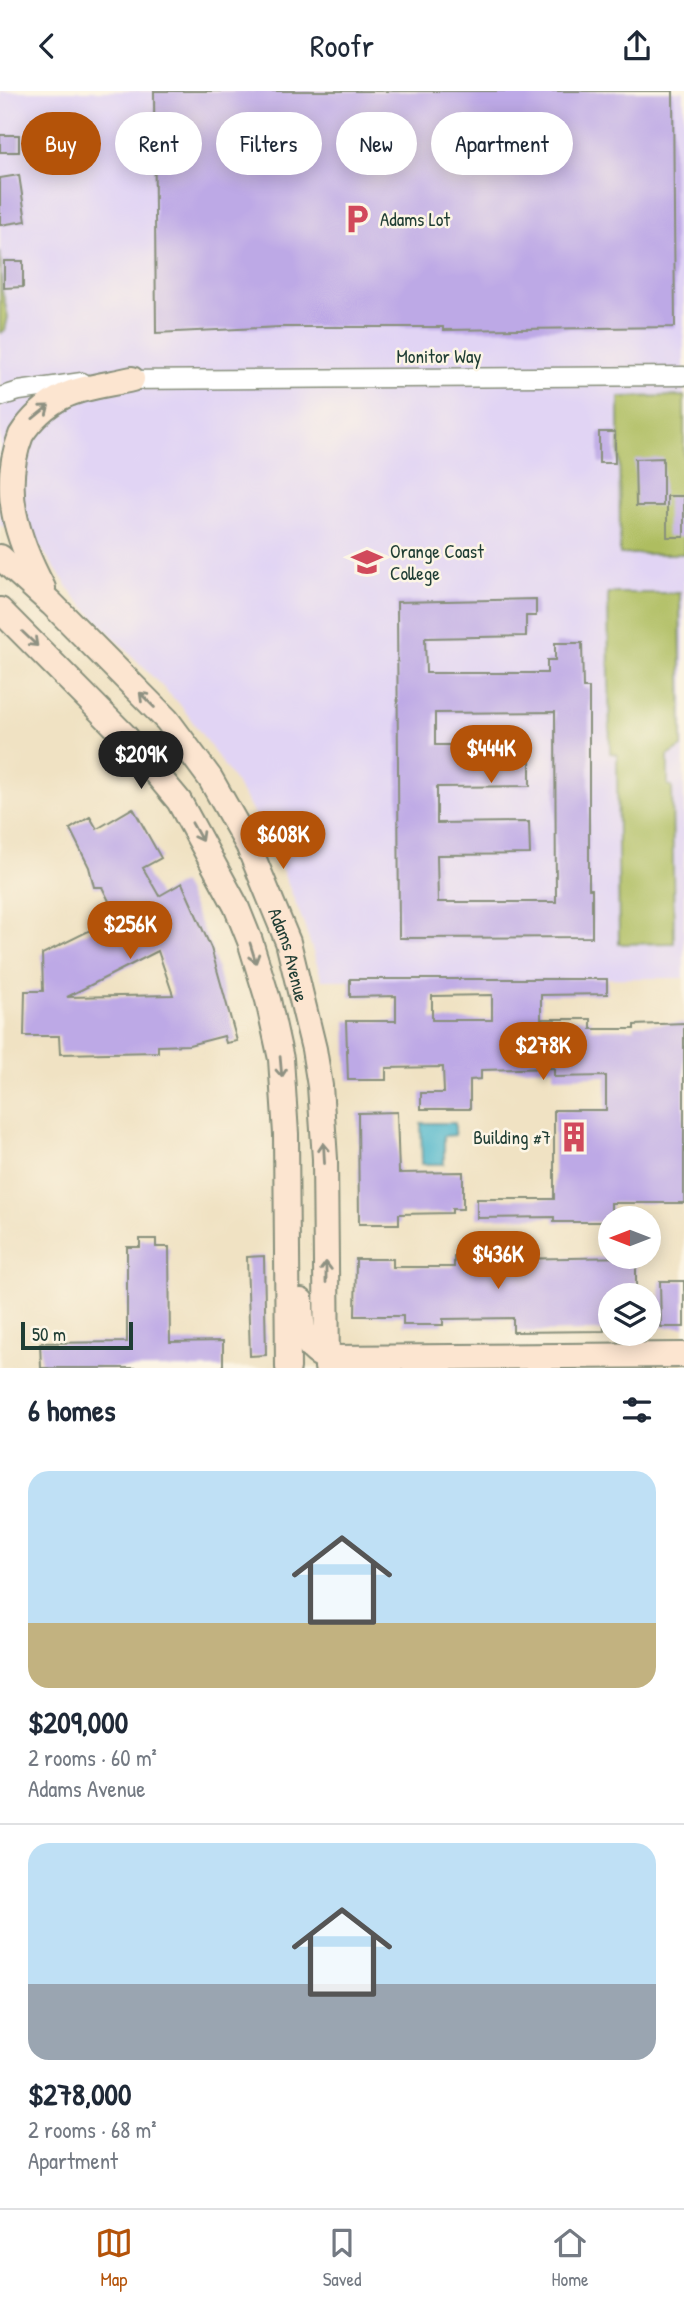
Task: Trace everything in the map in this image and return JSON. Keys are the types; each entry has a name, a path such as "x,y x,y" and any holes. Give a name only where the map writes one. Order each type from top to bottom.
{"main road":[{"path":"52,604 14,534 4,503 3,486 14,445 29,423 65,395 132,379"},
{"name":"Adams Avenue","path":"0,557 52,604 167,720 210,778 248,845 288,942 320,1086 325,1159 327,1363"},
{"name":"Adams Avenue","path":"0,610 124,735 179,801 236,906 250,941 268,1000 282,1072 286,1134 288,1368"},
{"path":"268,1000 299,992"},
{"path":"326,1221 286,1222 301,1255 301,1319 307,1344 327,1363 684,1355"}],"street":[{"name":"Monitor Way","path":"0,397 19,391 75,382 132,379 684,376"}],"shaded area":[{"name":"Orange Coast College","path":"0,91 684,91 684,978 322,980 304,924 270,840 230,774 182,707 75,597 27,528 0,526"}],"green space":[{"path":"0,252 2,290 8,317 5,330 0,333"},
{"path":"684,396 684,554 620,554 619,397"},
{"path":"608,593 680,593 682,747 668,756 668,786 672,787 674,943 619,944 617,754 610,753"}],"water":[{"path":"421,1123 455,1123 455,1135 444,1136 444,1164 422,1164"}],"building":[{"path":"154,91 673,91 675,327 443,330 443,327 280,327 156,333 155,175 202,175 202,112 154,112"},
{"path":"0,135 19,135 19,152 0,152"},
{"path":"19,175 26,221 0,225 0,178"},
{"path":"4,261 23,261 23,287 4,288"},
{"path":"599,432 615,432 615,463 599,463"},
{"path":"663,458 663,506 636,506 635,459"},
{"path":"667,496 684,496 684,537 667,537"},
{"path":"536,599 536,616 526,616 526,636 425,638 426,673 547,673 547,660 555,660 555,643 582,643 583,688 589,688 589,889 592,889 592,937 399,938 397,602","holes":["555,712 556,902 438,902 437,855 530,854 529,822 437,823 437,787 530,786 530,745 435,745 435,713"]},
{"path":"133,808 161,858 143,868 159,896 182,883 211,948 237,1041 226,1043 224,1036 189,1045 158,1046 158,1052 60,1054 59,1036 24,1036 25,991 43,991 42,954 117,917 102,887 94,887 89,867 70,829 90,817 97,829","holes":["158,951 173,995 67,997"]},
{"path":"350,979 607,979 607,994 541,995 541,1019 591,1019 591,1029 634,1029 634,1025 684,1023 684,1203 611,1203 611,1206 598,1206 598,1222 554,1222 554,1217 477,1218 477,1199 554,1199 554,1110 606,1110 606,1076 554,1077 554,1068 481,1070 481,1079 470,1080 470,1109 421,1109 421,1093 444,1093 443,1067 386,1068 386,1080 348,1080 346,1021 396,1021 396,996 350,997","holes":["492,995 492,1020 432,1020 432,996"]},
{"path":"397,1112 399,1173 463,1172 463,1209 452,1209 452,1213 399,1214 399,1224 359,1224 358,1113"},
{"path":"140,1239 156,1239 156,1247 169,1247 170,1342 223,1341 223,1368 41,1368 40,1343 127,1342 127,1247 140,1247"},
{"path":"264,1256 266,1355 250,1356 247,1257"},
{"path":"454,1256 503,1256 503,1259 598,1258 598,1269 636,1269 636,1283 598,1283 598,1331 513,1332 513,1318 443,1319 443,1325 403,1325 403,1316 355,1316 356,1259 393,1259 393,1267 454,1267"},
{"path":"684,1281 684,1327 661,1327 660,1283"}],"place":[{"name":"Adams Lot","path":"357,219"},
{"name":"Orange Coast College","path":"367,562"},
{"name":"Building #7","path":"574,1137"}]}
